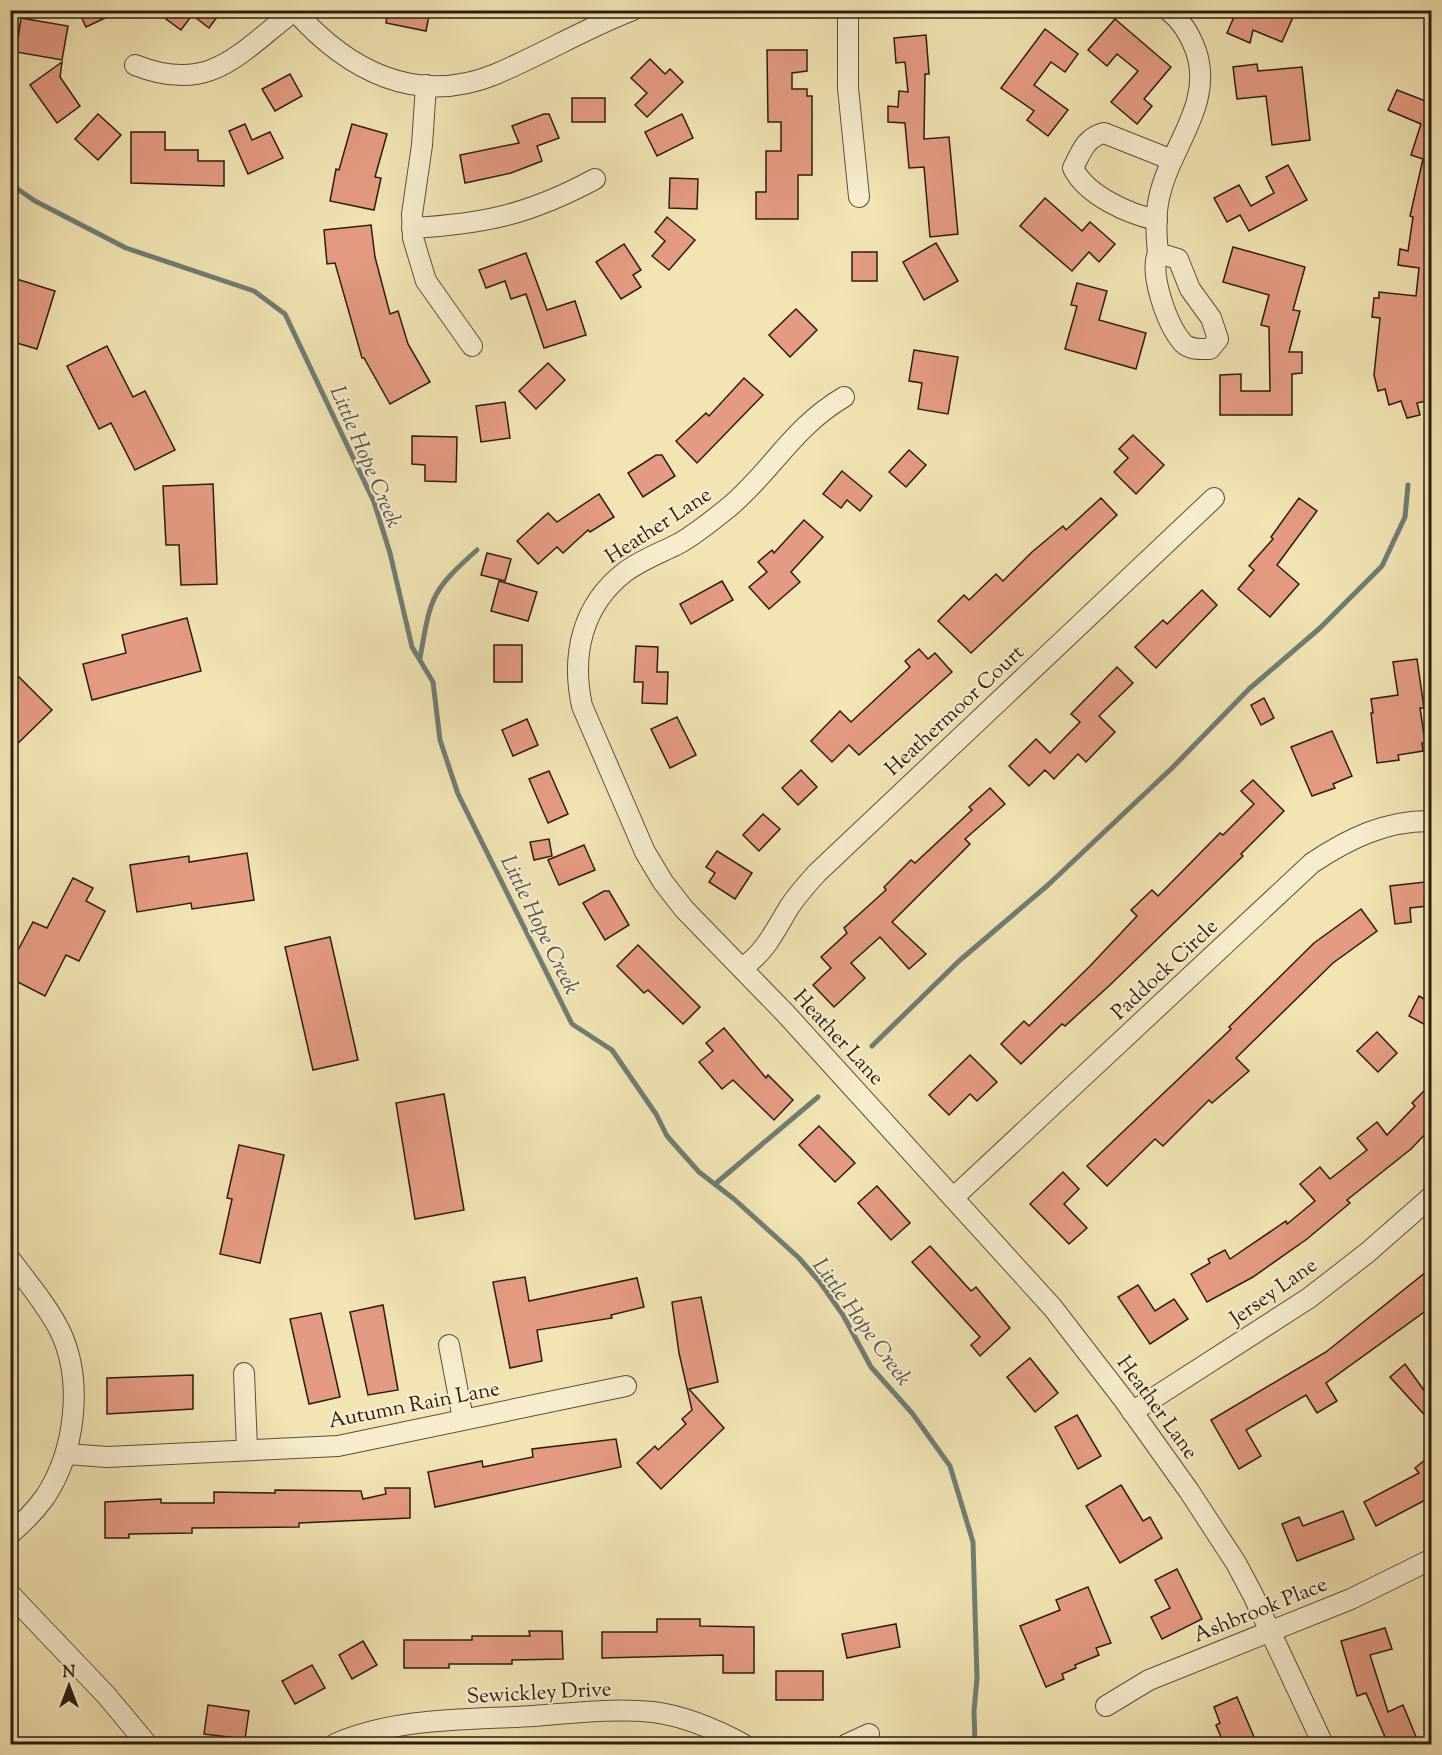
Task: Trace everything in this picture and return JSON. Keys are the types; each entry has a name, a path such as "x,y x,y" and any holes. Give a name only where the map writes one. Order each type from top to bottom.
{"street":[{"path":"135,65 176,77 201,75 220,67 294,11 321,40 343,57 371,72 400,82 426,85 466,83 494,75 633,10"},
{"path":"848,10 848,88 859,197"},
{"path":"1158,253 1178,259 1190,290 1211,318 1218,339 1210,349 1193,349 1183,343 1167,315 1154,264 1158,253 1159,198 1172,160 1199,101 1202,70 1191,36 1178,13"},
{"path":"426,85 412,228 418,262 426,281 472,346"},
{"path":"1157,220 1137,216 1099,194 1078,179 1073,168 1089,141 1094,136 1104,133 1172,160"},
{"path":"412,228 454,226 517,214 552,202 595,179"},
{"name":"Heather Lane","path":"844,397 819,412 799,430 729,507 679,544 634,566 607,588 593,609 578,647 577,683 582,706 645,852 663,882 684,909 742,968 1061,1317 1189,1491 1236,1563 1270,1630 1295,1690 1323,1744"},
{"name":"Heathermoor Court","path":"742,968 757,958 768,945 793,902 817,873 1215,498"},
{"name":"Paddock Circle","path":"953,1198 1312,863 1357,836 1386,826 1431,821"},
{"name":"Jersey Lane","path":"1132,1412 1309,1298 1367,1253 1431,1196"},
{"path":"10,1259 59,1330 68,1353 72,1407 67,1454 46,1496 10,1534"},
{"path":"449,1345 463,1419"},
{"path":"244,1373 247,1449"},
{"name":"Autumn Rain Lane","path":"67,1454 107,1457 338,1446 394,1437 463,1419 626,1386"},
{"name":"Ashbrook Place","path":"1106,1706 1149,1680 1351,1599 1431,1559"},
{"path":"10,1594 106,1695 147,1744"},
{"name":"Sewickley Drive","path":"336,1744 381,1729 415,1723 617,1710 653,1712 684,1718 716,1738 743,1744"},
{"path":"847,1744 869,1734"}],"building":[{"path":"78,10 122,10 86,27"},
{"path":"173,10 222,10 209,28 192,15 181,30 166,19"},
{"path":"388,10 430,10 426,31 386,23"},
{"path":"1237,10 1257,10 1269,16 1272,10 1296,10 1282,42 1253,30 1250,43 1227,33"},
{"path":"21,18 68,26 62,60 16,52"},
{"path":"1115,19 1171,67 1144,99 1152,106 1137,124 1111,102 1138,71 1117,54 1107,66 1088,50"},
{"path":"1045,29 1078,54 1065,72 1051,62 1034,85 1068,110 1048,136 1027,120 1034,111 1001,88"},
{"path":"926,35 929,74 925,74 924,139 949,137 958,234 930,237 924,167 909,168 905,123 888,122 888,106 898,107 899,91 908,92 905,62 896,63 894,38"},
{"path":"767,50 807,50 807,71 792,73 792,89 807,89 807,96 812,96 812,175 798,175 798,219 756,219 756,192 766,192 766,151 781,151 781,122 768,122"},
{"path":"650,59 665,74 670,69 683,82 647,117 635,105 647,93 631,78"},
{"path":"62,62 60,77 80,106 57,123 30,85"},
{"path":"1257,64 1258,71 1302,67 1310,140 1272,145 1266,96 1237,99 1233,67"},
{"path":"290,74 302,96 275,111 262,89"},
{"path":"1397,90 1428,102 1431,101 1431,400 1417,403 1420,415 1407,418 1401,401 1389,405 1385,389 1378,391 1374,375 1380,318 1372,317 1374,298 1379,298 1379,292 1416,296 1419,268 1398,265 1400,249 1408,251 1413,217 1410,216 1423,159 1411,155 1421,124 1388,110"},
{"path":"572,98 605,98 605,122 572,122"},
{"path":"98,114 121,135 98,160 75,139"},
{"path":"549,114 559,138 537,146 542,161 511,173 465,183 460,155 519,143 512,126"},
{"path":"682,114 693,138 657,156 645,132"},
{"path":"245,124 252,140 270,132 283,158 248,174 229,131"},
{"path":"352,124 387,134 375,177 381,178 374,210 330,201 336,169 339,170"},
{"path":"131,132 165,132 165,150 198,150 198,161 224,161 224,186 131,183"},
{"path":"1288,165 1307,200 1249,231 1240,215 1227,222 1214,198 1239,185 1251,206 1274,193 1266,177"},
{"path":"670,178 698,179 697,209 669,208"},
{"path":"1045,198 1082,231 1090,222 1115,244 1099,262 1089,252 1072,271 1020,226"},
{"path":"667,217 695,240 669,270 652,256 665,241 655,232"},
{"path":"371,225 375,257 390,314 398,311 408,344 430,382 390,404 362,358 335,263 327,264 324,230"},
{"path":"936,243 958,281 924,300 903,262"},
{"path":"624,244 641,270 633,275 641,287 621,299 596,262"},
{"path":"1233,247 1305,267 1293,310 1300,311 1289,352 1302,352 1302,373 1292,374 1292,415 1220,415 1220,375 1241,374 1241,391 1270,391 1269,327 1261,325 1269,295 1223,282"},
{"path":"852,252 877,252 877,281 852,281"},
{"path":"526,253 547,310 575,301 586,335 544,348 526,294 511,299 505,281 486,288 479,270"},
{"path":"10,277 55,291 37,349 10,341"},
{"path":"1077,283 1107,291 1099,320 1146,333 1136,369 1065,349 1077,306 1071,305"},
{"path":"796,309 817,330 790,357 769,335"},
{"path":"107,346 133,397 145,391 175,450 135,470 111,423 99,429 67,366"},
{"path":"914,350 958,357 948,414 918,409 922,383 909,381"},
{"path":"548,363 565,380 536,409 519,391"},
{"path":"744,378 763,395 697,463 676,441 706,413 709,416"},
{"path":"505,402 510,438 481,442 476,406"},
{"path":"1133,435 1164,465 1136,494 1114,472 1128,458 1119,449"},
{"path":"412,436 457,437 456,482 425,481 425,465 412,464"},
{"path":"909,450 926,465 906,487 889,472"},
{"path":"656,455 662,455 675,476 643,497 628,473"},
{"path":"842,471 872,496 860,511 847,500 841,508 823,494"},
{"path":"213,484 217,584 181,585 179,545 166,545 163,486"},
{"path":"599,494 614,517 590,532 588,530 563,553 557,547 538,564 517,541 548,513 557,522"},
{"path":"1101,498 1117,515 971,653 938,621 964,595 969,600 996,574 1003,581 1032,552 1063,526 1066,530"},
{"path":"1299,498 1317,511 1277,565 1299,584 1270,617 1238,589 1254,570 1249,566 1273,539 1271,537"},
{"path":"804,520 823,537 791,572 800,582 769,609 749,587 767,572 758,562 772,550 774,553"},
{"path":"487,553 511,559 505,581 481,575"},
{"path":"499,581 537,592 528,621 491,611"},
{"path":"722,581 733,600 691,624 680,604"},
{"path":"1202,590 1217,605 1156,668 1135,647 1163,620 1167,624"},
{"path":"187,618 201,671 92,700 83,664 126,653 122,635"},
{"path":"494,645 522,645 522,682 494,682"},
{"path":"636,646 658,647 657,672 668,672 667,704 642,703 643,682 634,682"},
{"path":"919,649 928,659 935,653 952,672 859,755 849,745 832,762 811,741 840,711 851,722 910,667 905,661"},
{"path":"1417,659 1424,708 1420,708 1425,742 1422,743 1423,751 1398,755 1399,760 1377,763 1371,699 1398,695 1393,662"},
{"path":"1117,667 1133,683 1099,716 1115,732 1086,762 1078,754 1054,779 1045,770 1029,786 1009,766 1036,739 1050,753 1080,722 1071,714"},
{"path":"19,677 52,710 10,751 10,686"},
{"path":"1264,698 1274,718 1261,725 1251,705"},
{"path":"677,717 696,755 670,768 651,729"},
{"path":"527,719 538,745 513,756 502,730"},
{"path":"1332,731 1352,776 1333,784 1335,788 1312,796 1291,747"},
{"path":"801,770 817,787 798,805 782,788"},
{"path":"549,771 568,814 548,823 529,779"},
{"path":"1253,780 1284,811 1241,854 1243,856 1110,985 1065,1026 1062,1024 1021,1064 1001,1044 1024,1021 1029,1026 1090,966 1137,916 1131,910 1152,890 1158,896 1220,833 1223,835 1254,804 1241,791"},
{"path":"990,788 1005,804 965,839 970,844 892,922 926,954 909,969 880,937 851,963 865,978 834,1007 813,985 831,968 821,957 847,933 844,928 886,890 884,887 911,860 915,863 972,810 969,807"},
{"path":"763,814 780,829 759,851 743,835"},
{"path":"549,839 552,856 534,860 530,842"},
{"path":"584,845 595,870 559,885 548,860"},
{"path":"717,851 752,873 735,899 709,882 715,873 706,867"},
{"path":"247,853 254,900 192,909 191,903 137,912 130,865 189,856 189,862"},
{"path":"73,878 93,888 86,901 105,911 79,961 66,955 45,996 10,978 10,965 33,922 47,928"},
{"path":"1425,882 1428,906 1410,908 1411,922 1395,924 1390,886"},
{"path":"604,891 609,891 629,925 605,940 583,903"},
{"path":"1361,909 1377,931 1333,963 1236,1058 1249,1071 1212,1103 1209,1100 1163,1146 1155,1139 1107,1186 1087,1166 1231,1029 1229,1027 1314,943"},
{"path":"330,937 358,1060 313,1070 285,947"},
{"path":"638,945 700,1007 683,1024 648,990 644,993 617,966"},
{"path":"1419,996 1431,1003 1431,1028 1409,1016"},
{"path":"724,1028 766,1078 768,1075 793,1100 774,1120 733,1080 722,1089 699,1062 713,1051 706,1043"},
{"path":"1377,1032 1397,1053 1378,1072 1357,1051"},
{"path":"970,1055 997,1082 977,1101 970,1094 949,1115 929,1095"},
{"path":"1431,1084 1431,1128 1411,1149 1347,1200 1350,1203 1307,1239 1253,1277 1207,1302 1191,1274 1210,1263 1208,1259 1225,1250 1230,1259 1286,1221 1287,1224 1315,1201 1300,1184 1320,1167 1330,1179 1367,1150 1357,1138 1377,1122 1387,1135 1415,1106 1412,1103"},
{"path":"444,1094 464,1210 415,1219 396,1103"},
{"path":"819,1126 855,1163 835,1182 799,1145"},
{"path":"239,1145 284,1155 260,1263 220,1254 232,1199 227,1198"},
{"path":"1063,1172 1079,1189 1064,1204 1087,1228 1069,1244 1030,1204"},
{"path":"877,1186 910,1223 891,1240 858,1203"},
{"path":"930,1246 971,1291 976,1287 1010,1328 980,1356 971,1345 980,1337 912,1262"},
{"path":"1431,1268 1431,1307 1326,1383 1337,1401 1317,1413 1306,1395 1246,1430 1261,1456 1239,1469 1211,1420 1326,1352"},
{"path":"525,1277 529,1301 637,1278 644,1307 611,1315 612,1318 537,1330 542,1361 510,1368 493,1282"},
{"path":"1138,1285 1155,1311 1174,1299 1188,1319 1150,1344 1118,1297"},
{"path":"701,1297 718,1382 689,1389 724,1428 661,1489 637,1463 655,1446 658,1450 686,1424 682,1419 692,1410 679,1353 672,1302"},
{"path":"383,1305 398,1390 368,1395 350,1312"},
{"path":"321,1313 340,1397 309,1404 290,1319"},
{"path":"1030,1358 1058,1393 1035,1412 1007,1377"},
{"path":"1405,1364 1431,1400 1431,1422 1390,1377"},
{"path":"193,1375 193,1409 107,1414 107,1378"},
{"path":"1077,1415 1101,1456 1078,1469 1055,1427"},
{"path":"616,1439 621,1467 435,1507 428,1472 482,1461 483,1467 533,1457 532,1449"},
{"path":"1431,1455 1431,1497 1376,1526 1364,1502 1419,1473 1415,1468"},
{"path":"1121,1485 1143,1521 1150,1517 1162,1538 1120,1563 1086,1506"},
{"path":"385,1488 410,1488 410,1518 299,1523 299,1527 192,1528 192,1533 129,1534 129,1538 105,1538 105,1502 161,1499 161,1503 214,1503 214,1492 275,1493 275,1490 361,1491 363,1499 386,1494"},
{"path":"1343,1511 1354,1539 1297,1561 1282,1524 1299,1517 1303,1526"},
{"path":"1177,1569 1202,1619 1162,1639 1151,1617 1170,1608 1155,1580"},
{"path":"1088,1587 1111,1643 1096,1648 1099,1655 1075,1665 1076,1668 1062,1674 1064,1679 1046,1687 1020,1626 1060,1610 1056,1600"},
{"path":"657,1619 700,1619 700,1626 754,1627 754,1673 723,1673 723,1655 602,1658 602,1632 657,1632"},
{"path":"896,1624 900,1647 847,1658 842,1634"},
{"path":"1385,1628 1392,1649 1370,1655 1388,1712 1403,1705 1419,1744 1388,1744 1366,1693 1357,1696 1341,1641"},
{"path":"529,1631 562,1631 563,1659 512,1660 512,1664 449,1664 449,1668 404,1668 404,1640 472,1640 472,1636 530,1636"},
{"path":"363,1641 377,1665 352,1679 339,1655"},
{"path":"312,1665 325,1688 295,1704 282,1681"},
{"path":"776,1671 823,1671 823,1700 776,1700"},
{"path":"1237,1697 1257,1744 1224,1744 1216,1725 1220,1723 1214,1707"},
{"path":"208,1705 249,1711 245,1739 204,1734"}],"waterway":[{"name":"Little Hope Creek","path":"10,184 35,201 126,248 254,291 285,314 374,502 390,553 412,647 433,682 440,740 458,794 572,1024 612,1050 656,1114 667,1136 699,1172 734,1199 799,1258 819,1281 843,1315 871,1367 912,1413 950,1466 973,1542 977,1678 974,1711 975,1744"},
{"path":"872,1046 959,961 1048,885 1172,768 1249,689 1320,628 1382,566 1405,517 1408,485"},
{"path":"420,658 430,608 435,597 450,576 477,550"},
{"path":"715,1184 818,1097"}]}
